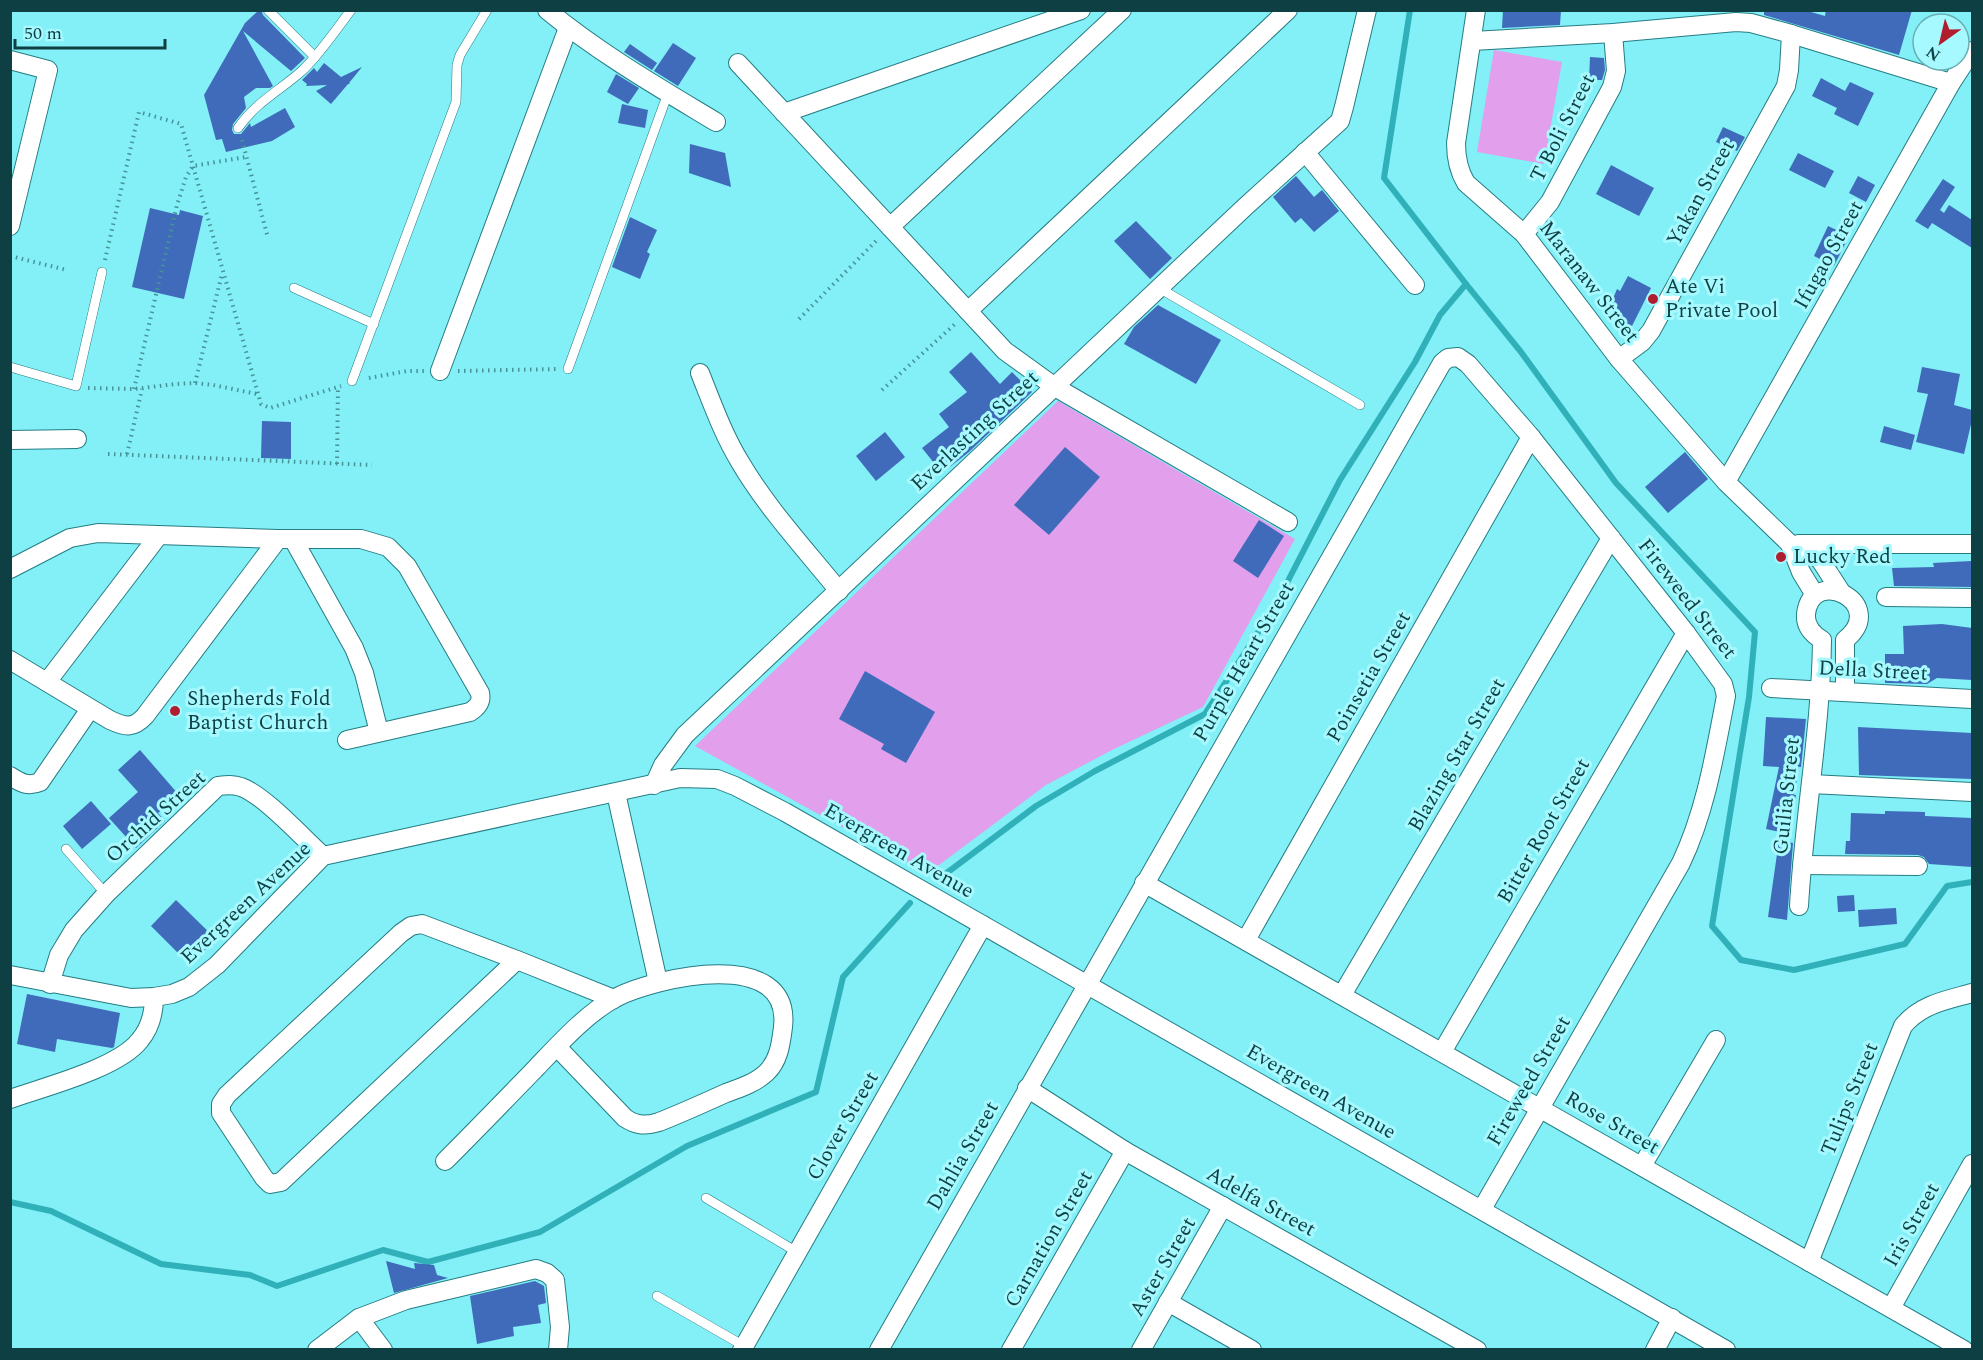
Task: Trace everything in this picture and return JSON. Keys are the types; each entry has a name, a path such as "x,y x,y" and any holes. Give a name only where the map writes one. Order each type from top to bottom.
{"street":[{"path":"547,10 568,27 716,122"},
{"path":"784,113 1081,10"},
{"path":"890,227 1122,10"},
{"path":"968,311 1288,10"},
{"name":"Everlasting Street","path":"654,785 663,765 685,735 1159,288 1340,121 1367,10"},
{"name":"Maranaw Street","path":"1476,10 1456,143 1456,157 1460,172 1466,183 1524,234 1619,359 1726,483 1790,544 1813,554 1821,561 1841,592 1854,602 1858,610 1858,619 1852,635 1845,640 1845,692"},
{"path":"1472,41 1613,33 1736,22 1751,23 1951,83"},
{"path":"440,371 568,27"},
{"name":"T Boli Street","path":"1524,234 1550,202 1612,87 1616,71 1613,33"},
{"name":"Yakan Street","path":"1619,359 1642,342 1651,331 1786,86 1791,34"},
{"name":"Ifugao Street","path":"1726,483 1951,83 1972,51"},
{"path":"10,60 48,70 10,226"},
{"path":"738,63 1005,351 1055,387 1288,522"},
{"path":"1305,152 1415,285"},
{"name":"Fireweed Street","path":"1442,363 1448,358 1458,357 1468,364 1531,437 1686,633 1723,684 1726,696 1708,788 1693,837 1681,863 1482,1209"},
{"name":"Purple Heart Street","path":"1086,984 1442,363"},
{"path":"700,373 721,425 740,462 763,496 839,591"},
{"name":"Poinsetia Street","path":"1246,940 1531,437"},
{"path":"10,440 77,439"},
{"path":"10,569 70,538 98,533 361,539 388,547 407,567 480,693 480,703 470,712 347,740"},
{"path":"47,682 159,535"},
{"name":"Blazing Star Street","path":"1342,995 1611,538"},
{"path":"10,660 90,709 122,726 131,727 139,723 286,539"},
{"path":"286,539 354,648 364,673 379,732"},
{"path":"1790,544 1972,544"},
{"name":"Maranaw Street","path":"1790,544 1801,572 1815,596"},
{"path":"1821,691 1822,640 1814,635 1806,620 1809,602 1823,591 1841,592"},
{"path":"1886,597 1972,598"},
{"name":"Bitter Root Street","path":"1442,1052 1686,633"},
{"name":"Della Street","path":"1771,688 1972,699"},
{"name":"Guilia Street","path":"1799,906 1821,691"},
{"path":"10,776 24,784 33,785 40,782 90,709"},
{"name":"Evergreen Avenue","path":"10,975 120,996 154,997 172,994 189,987 217,965 323,856 680,778 717,779 735,786 983,925 1726,1350"},
{"path":"1810,784 1972,792"},
{"name":"Orchid Street","path":"50,984 59,956 74,930 106,894 218,786 241,787 256,794 323,856"},
{"path":"616,793 658,982"},
{"path":"1802,866 1918,866"},
{"name":"Rose Street","path":"1144,883 1964,1350"},
{"path":"517,960 280,1182 270,1184 264,1178 221,1113 221,1104 227,1095 411,926 422,924 517,960 614,999"},
{"name":"Clover Street","path":"743,1348 983,925"},
{"path":"445,1161 557,1047 593,1014 614,999 639,987 709,974 735,974 760,982 775,991 782,1004 781,1044 776,1060 767,1072 753,1082 649,1125 635,1125 615,1109 557,1047"},
{"name":"Dahlia Street","path":"879,1350 1086,984"},
{"name":"Tulips Street","path":"1809,1262 1903,1026 1911,1016 1923,1008 1972,993"},
{"path":"10,1099 97,1068 124,1054 140,1041 148,1026 154,1011 154,997"},
{"path":"1642,1166 1716,1040"},
{"name":"Adelfa Street","path":"1027,1088 1125,1151 1477,1350"},
{"name":"Carnation Street","path":"1011,1350 1125,1151"},
{"name":"Iris Street","path":"1891,1308 1972,1164"},
{"name":"Aster Street","path":"1141,1350 1223,1206"},
{"path":"317,1350 359,1318 406,1300 536,1269 547,1273 555,1280 560,1327 558,1350"},
{"path":"1168,1302 1252,1350"},
{"path":"359,1318 383,1350"},
{"path":"1655,1350 1672,1318"}],"lane":[{"path":"268,10 315,57"},
{"path":"238,128 258,104 292,79 315,57 351,10"},
{"path":"352,381 456,102 457,65 460,55 486,10"},
{"path":"568,369 668,93"},
{"path":"10,367 76,386 102,272"},
{"path":"294,288 374,324"},
{"path":"1159,288 1360,405"},
{"path":"66,849 106,894"},
{"path":"706,1198 797,1252"},
{"path":"657,1296 743,1348"}],"path":[{"path":"102,272 139,112 181,123 261,404 270,408 338,387 337,464"},
{"path":"238,128 268,238"},
{"path":"134,389 177,205 186,177 193,166 246,156"},
{"path":"799,320 890,227"},
{"path":"10,256 67,270"},
{"path":"195,384 223,272"},
{"path":"882,390 968,311"},
{"path":"76,386 96,389 142,389 195,384 213,385 257,394"},
{"path":"127,454 142,389"},
{"path":"108,454 372,465"}],"shaded area":[{"path":"1494,50 1562,62 1544,164 1477,152"},
{"path":"1058,401 1295,539 1203,707 1112,750 1046,785 927,874 695,746"}],"building":[{"path":"259,10 305,58 291,71 243,31 273,86 256,88 244,97 246,108 233,124 232,130 234,134 241,134 250,123 251,127 285,108 295,127 272,141 226,152 222,139 216,140 204,95 245,23"},
{"path":"1503,10 1561,10 1560,25 1502,28"},
{"path":"1764,10 1804,10 1825,16 1826,10 1912,10 1899,55 1764,15"},
{"path":"673,43 696,58 678,86 654,71"},
{"path":"630,44 657,63 652,70 624,52"},
{"path":"1590,57 1604,58 1605,70 1602,80 1589,80"},
{"path":"324,63 341,77 362,67 331,104 316,91 327,85 306,86 307,84 302,80 314,68 317,72"},
{"path":"616,74 639,88 628,104 607,92"},
{"path":"1821,78 1845,91 1850,82 1874,93 1858,126 1834,114 1837,108 1812,96"},
{"path":"622,104 648,110 645,128 618,123"},
{"path":"1723,127 1745,137 1737,151 1716,142"},
{"path":"690,144 725,153 731,187 689,173"},
{"path":"1798,153 1834,171 1825,188 1789,170"},
{"path":"1611,165 1654,188 1639,216 1596,194"},
{"path":"1296,176 1314,197 1322,190 1339,211 1314,232 1301,218 1295,223 1273,197"},
{"path":"1858,176 1875,185 1866,202 1849,193"},
{"path":"1943,179 1955,187 1940,210 1944,213 1949,205 1972,220 1972,248 1932,223 1928,229 1915,221"},
{"path":"150,208 179,215 180,210 203,216 184,299 132,287"},
{"path":"630,217 657,230 647,252 650,254 640,279 612,267"},
{"path":"1136,221 1172,258 1150,279 1114,241"},
{"path":"1828,226 1849,236 1834,266 1814,256"},
{"path":"1628,276 1651,288 1630,330 1610,306 1617,289 1620,291"},
{"path":"1158,305 1221,340 1196,384 1124,344 1134,327"},
{"path":"971,352 1000,384 1012,372 1032,392 969,452 942,473 922,448 949,427 939,414 967,392 949,372"},
{"path":"1922,367 1960,374 1954,405 1972,410 1964,454 1916,442 1928,394 1917,392"},
{"path":"262,421 291,422 291,459 261,458"},
{"path":"1884,426 1915,435 1911,450 1880,442"},
{"path":"885,432 905,457 876,481 856,456"},
{"path":"1065,447 1100,477 1049,535 1014,505"},
{"path":"1685,452 1708,479 1668,513 1645,487"},
{"path":"1259,520 1284,536 1258,578 1233,561"},
{"path":"1971,561 1972,587 1894,586 1892,568 1934,567 1933,563"},
{"path":"1942,624 1972,628 1972,680 1937,678 1927,684 1885,683 1885,654 1904,654 1903,626"},
{"path":"865,671 935,712 906,763 881,749 884,744 839,719"},
{"path":"1766,717 1806,719 1801,767 1799,767 1789,834 1766,829 1779,767 1763,766"},
{"path":"1858,727 1972,733 1972,779 1859,775"},
{"path":"140,750 179,795 158,813 165,821 136,848 109,818 138,792 118,770"},
{"path":"91,801 111,824 82,849 63,826"},
{"path":"1885,811 1925,812 1925,816 1972,818 1972,867 1929,864 1924,857 1918,855 1845,854 1846,841 1850,841 1851,813 1885,814"},
{"path":"1779,840 1793,843 1787,920 1768,917"},
{"path":"1854,895 1855,911 1838,912 1837,896"},
{"path":"176,900 216,939 190,965 151,926"},
{"path":"1896,908 1897,924 1859,927 1858,910"},
{"path":"27,994 120,1013 114,1047 57,1039 55,1052 17,1044"},
{"path":"386,1261 415,1269 414,1263 434,1265 437,1275 448,1278 394,1293"},
{"path":"535,1281 544,1286 546,1303 538,1305 541,1323 513,1327 514,1336 477,1344 470,1296"}],"waterway":[{"path":"1410,10 1384,178 1521,352 1616,483 1755,632 1749,697 1712,926 1741,960 1794,970 1905,944 1947,886 1972,882"},
{"path":"940,878 1036,806 1095,771 1205,714 1274,608 1340,480 1415,362 1440,315 1466,284"},
{"path":"10,1202 51,1211 161,1264 250,1275 277,1286 383,1250 428,1262 540,1232 687,1146 816,1092 843,977 910,903"}],"place":[{"name":"Ate Vi Private Pool","path":"1653,299"},
{"name":"Lucky Red","path":"1781,557"},
{"name":"Shepherds Fold Baptist Church","path":"175,711"}]}
